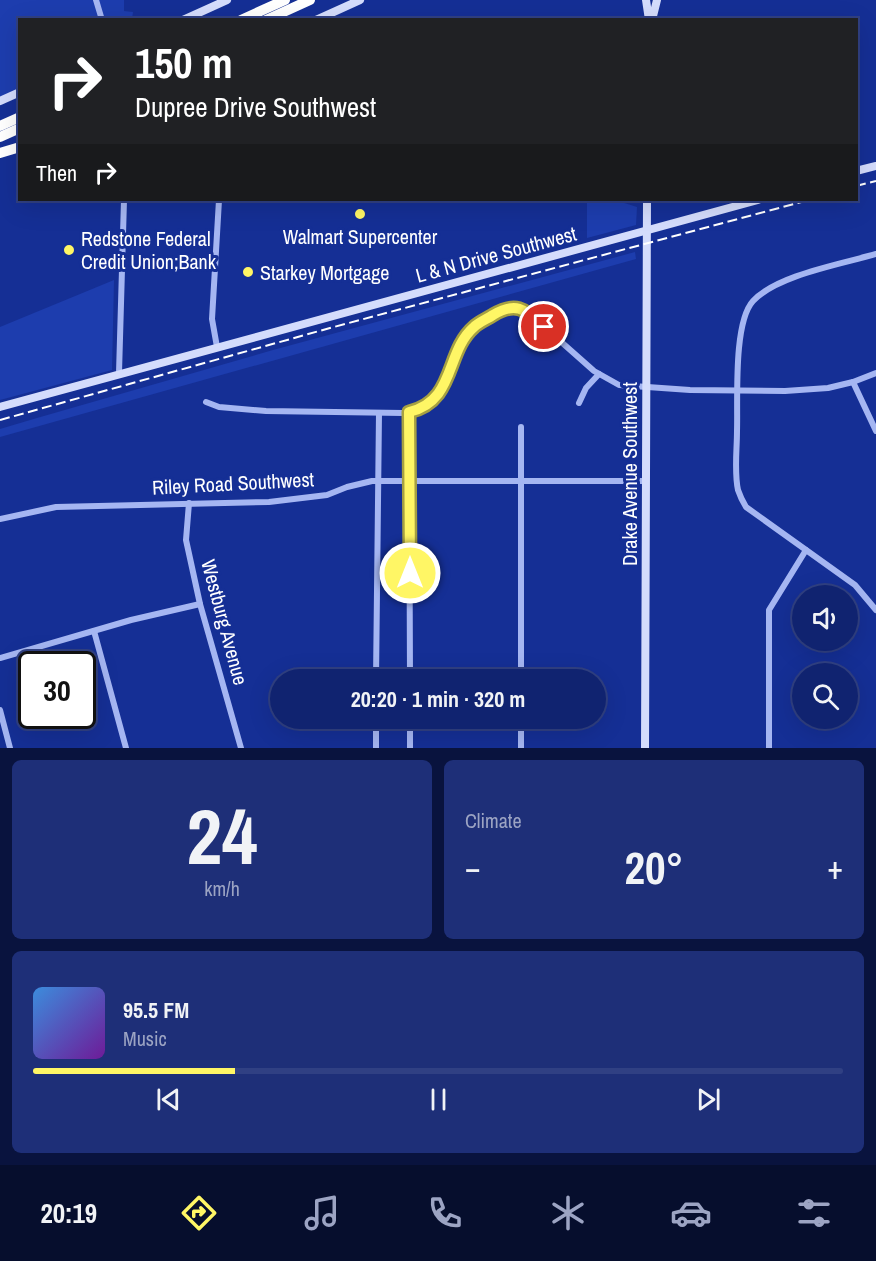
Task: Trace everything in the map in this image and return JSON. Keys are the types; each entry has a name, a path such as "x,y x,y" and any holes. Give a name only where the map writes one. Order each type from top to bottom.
{"highway":[{"path":"245,18 285,0"},
{"path":"270,18 310,0"},
{"path":"0,126 18,118"},
{"path":"0,137 18,129"},
{"path":"0,153 18,149"}],"street":[{"path":"96,0 101,18"},
{"path":"187,18 227,0"},
{"path":"320,18 360,0"},
{"path":"646,0 650,18"},
{"path":"651,18 657,0"},
{"path":"0,101 18,93"},
{"path":"0,159 18,150"},
{"path":"858,170 876,166"},
{"path":"119,373 124,201"},
{"path":"217,347 212,319 219,201"},
{"name":"Drake Avenue Southwest","path":"645,748 647,201"},
{"name":"L & N Drive Southwest","path":"0,407 754,201"},
{"path":"876,254 800,275 772,286 752,302 744,320 738,360 737,458 738,490 746,507 855,585 876,610"},
{"path":"207,402 219,406 266,411 379,413 416,410 436,398 450,376 459,348 473,328 505,308 524,309 599,374 619,385 785,391 828,388 876,373"},
{"path":"579,403 586,387 599,374"},
{"path":"853,382 876,431"},
{"path":"409,412 410,669"},
{"path":"376,669 379,413"},
{"path":"521,427 521,669"},
{"name":"Riley Road Southwest","path":"0,519 56,507 269,502 299,499 327,495 347,487 378,481 646,481"},
{"name":"Westburg Avenue","path":"189,503 186,540 200,604 241,748"},
{"path":"769,748 769,610 806,550"},
{"path":"0,658 200,604"},
{"path":"94,631 126,748"},
{"path":"0,710 10,748"},
{"path":"376,729 376,748"},
{"path":"410,729 410,748"},
{"path":"521,729 521,748"}],"shaded area":[{"path":"0,0 124,0 124,11 133,12 132,18 18,18 18,92 0,101"},
{"path":"618,201 637,207 636,225 587,238 587,203"},
{"path":"635,252 636,259 0,437 0,429 37,418 273,350"},
{"path":"114,280 112,370 0,400 0,327"}],"railway":[{"path":"858,186 876,181"},
{"path":"0,420 330,328 805,201"}],"place":[{"name":"Walmart Supercenter","path":"360,214"},
{"name":"Redstone Federal Credit Union;Bank","path":"69,250"},
{"name":"Starkey Mortgage","path":"248,272"}],"route":[{"path":"410,573 409,412 436,398 450,376 459,348 473,328 505,308 524,309 544,327"}]}
